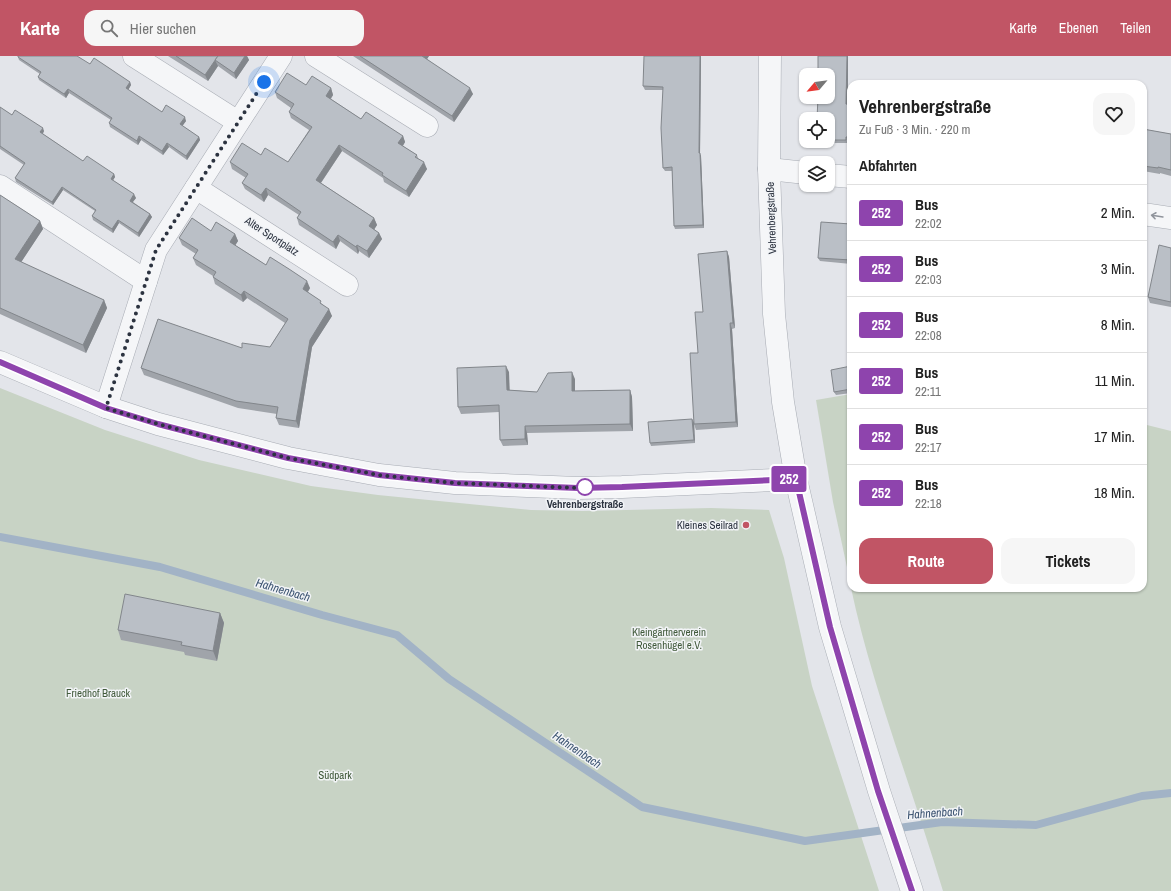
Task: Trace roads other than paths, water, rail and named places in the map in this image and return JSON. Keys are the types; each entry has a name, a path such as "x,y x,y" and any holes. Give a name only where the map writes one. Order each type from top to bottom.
{"street":[{"path":"134,56 238,122"},
{"path":"106,408 156,250 280,56"},
{"path":"316,56 427,126"},
{"name":"Vehrenbergstraße","path":"770,56 769,169 774,314 783,402 796,479 830,627 878,791 909,882"},
{"path":"769,169 799,172"},
{"path":"835,176 847,177"},
{"path":"0,186 146,281"},
{"name":"Alter Sportplatz","path":"196,188 347,284"},
{"path":"1147,215 1171,218"},
{"path":"0,362 106,408 158,424 288,458 379,475 455,483 578,488 796,479"}],"waterway":[{"name":"Hahnenbach","path":"0,537 160,567 322,615 397,635 449,679 642,807 805,841 942,822 1036,825 1142,796 1171,793"}],"place":[{"name":"Vehrenbergstraße","path":"585,487"},
{"name":"Kleines Seilrad","path":"746,525"}],"park label":[{"name":"Kleingärtnerverein Rosenhügel e.V.","path":"669,638"},
{"name":"Friedhof Brauck","path":"98,693"},
{"name":"Südpark","path":"335,775"}]}
